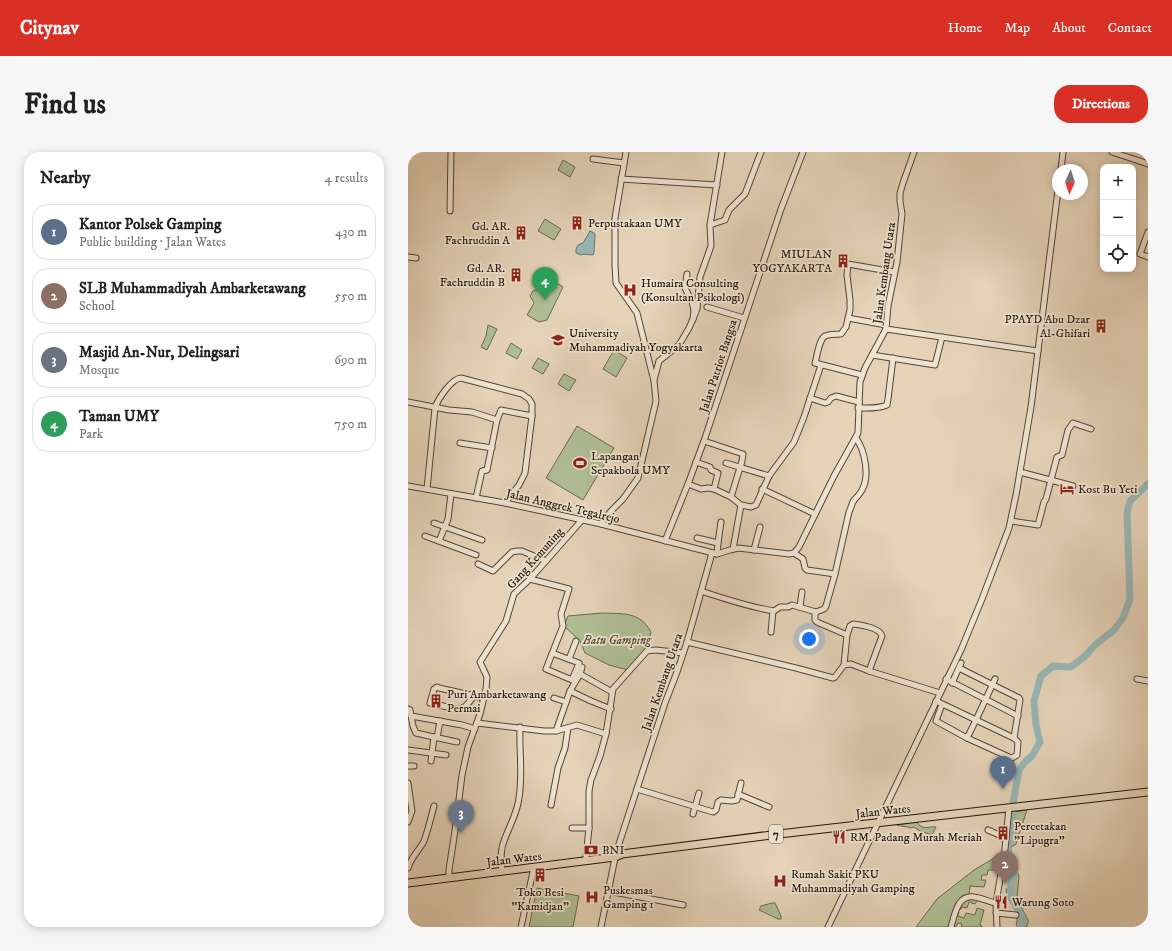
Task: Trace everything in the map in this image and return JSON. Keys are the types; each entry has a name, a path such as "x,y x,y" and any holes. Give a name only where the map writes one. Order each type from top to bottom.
{"highway":[{"name":"Jalan Wates","path":"408,880 449,874 534,867 778,834 1148,792"},
{"name":"Jalan Wates","path":"408,883 586,857 618,855"}],"street":[{"path":"450,211 452,152"},
{"path":"601,524 623,499 638,478 656,402 654,381 637,313 616,283 615,220 626,152"},
{"path":"654,381 660,360 680,345 697,309 700,276 711,246 710,227 722,152"},
{"path":"710,227 725,220 729,210 745,194 761,152"},
{"name":"Jalan Patriot Bangsa","path":"665,541 704,441 781,209 803,152"},
{"name":"Jalan Kembang Utara","path":"794,553 799,547 856,438 858,431 860,382 886,327 902,214 900,193 902,183 914,152"},
{"path":"1062,164 1063,152"},
{"path":"1112,152 1148,164"},
{"path":"594,160 624,163"},
{"path":"621,179 717,185"},
{"path":"828,927 961,650 1011,521 1020,472 1038,351 1057,200"},
{"path":"1148,232 1140,254 1148,257"},
{"path":"408,257 416,258"},
{"path":"862,375 815,363 821,340 826,336 841,334 846,327 850,310 847,275 848,264 894,272"},
{"path":"687,274 685,288 692,302 694,310 693,319"},
{"path":"707,307 744,318"},
{"path":"848,318 886,327 942,337 1038,351"},
{"path":"872,355 935,365 942,337"},
{"path":"858,408 872,408 887,405 893,358"},
{"path":"688,484 701,489 714,489 731,497 741,504 751,507 754,506 769,476 794,442 821,365"},
{"path":"427,490 435,408 437,402 452,382 461,378 525,395 532,404 525,474 519,485 505,503"},
{"path":"810,398 825,403 835,396 859,402"},
{"path":"408,402 435,408 472,412 497,420"},
{"path":"476,498 482,472 487,470 497,420 501,410 532,416"},
{"path":"1011,521 1038,525 1057,457 1062,455 1068,430 1074,423 1090,429"},
{"path":"701,591 739,603 773,611 776,611 780,607 789,607 791,605 816,612 824,609 835,574 853,502 863,489 866,474 865,462 856,438"},
{"path":"704,441 743,454 731,497"},
{"path":"460,443 492,448"},
{"path":"696,462 710,467 711,470 718,474 714,489"},
{"path":"726,463 769,476"},
{"path":"1020,472 1073,486"},
{"name":"Jalan Anggrek Tegalrejo","path":"408,486 505,503 601,524 715,554"},
{"path":"762,489 815,514"},
{"path":"439,542 449,516 451,494"},
{"path":"733,549 741,504"},
{"name":"Gang Kemuning","path":"449,874 462,775 468,747 478,723 486,689 487,677 480,662 506,621 514,595 582,520"},
{"path":"434,522 482,540"},
{"name":"Jalan Kembang Utara","path":"601,927 608,891 618,855 665,703 687,642 701,591 715,554 721,522"},
{"path":"754,550 760,526"},
{"path":"425,536 476,556"},
{"path":"697,538 718,543"},
{"path":"715,554 733,549 789,554 794,553 803,559 806,569 835,574"},
{"path":"478,564 493,571 512,552 520,551 546,561"},
{"path":"530,578 569,589 561,614 563,626 552,653 546,669 572,680 579,663 552,653"},
{"path":"800,607 802,592"},
{"path":"771,632 773,611"},
{"path":"816,612 815,616 817,622 847,635"},
{"path":"687,642 833,678 844,665 847,635 850,626 853,624 874,629 882,633 869,671"},
{"path":"569,659 576,642"},
{"path":"586,857 589,828 588,791 606,734 611,709 612,692 615,686 647,651 656,650 683,653"},
{"path":"952,683 961,663"},
{"path":"844,665 851,664 940,693"},
{"path":"556,731 570,691 580,674 582,667"},
{"path":"959,668 1019,698 1018,716 1014,738"},
{"path":"580,674 612,692"},
{"path":"946,679 1018,716"},
{"path":"967,738 994,679"},
{"path":"1137,679 1148,681"},
{"path":"474,696 464,708 461,709 430,703 434,689 438,687 484,698"},
{"path":"570,691 611,709"},
{"path":"554,698 566,702"},
{"path":"936,701 1014,738 1018,742 1017,754 1015,757 1009,758 936,721 942,704"},
{"path":"408,709 410,710 411,716 410,725 417,734 457,742"},
{"path":"411,716 462,725 475,730"},
{"path":"431,761 431,753 440,721"},
{"path":"478,723 544,731 556,731 577,725 606,734"},
{"path":"502,870 501,855 503,843 518,808 520,798 520,728"},
{"path":"551,805 558,768 565,748 568,728"},
{"path":"408,750 446,755"},
{"path":"408,783 412,811 408,822"},
{"path":"638,789 715,812 720,800 736,800 741,783"},
{"path":"693,814 699,793"},
{"path":"738,794 768,807"},
{"path":"408,868 410,861 420,849 424,840 434,806"},
{"path":"996,927 996,903 1010,808"},
{"path":"572,828 589,828"},
{"path":"988,830 1006,838"},
{"path":"521,927 534,867"},
{"path":"608,891 683,905"},
{"path":"951,927 958,904 965,898 975,897 988,902 996,903"},
{"path":"996,913 1016,915"}],"green space":[{"path":"563,160 575,167 570,177 558,170"},
{"path":"545,219 561,229 554,240 538,231"},
{"path":"546,277 563,287 547,320 539,322 527,315 534,303 530,296 533,291 541,288 538,279"},
{"path":"488,325 497,329 487,350 481,347 486,336"},
{"path":"511,343 522,350 517,359 506,353"},
{"path":"614,350 627,358 616,377 603,369"},
{"path":"538,358 549,364 543,374 532,368"},
{"path":"564,374 576,380 569,391 558,384"},
{"name":"Lapangan Sepakbola UMY","path":"577,426 614,448 583,500 546,478"},
{"name":"Batu Gamping","path":"602,613 623,614 636,617 647,625 651,632 648,646 628,670 609,665 585,653 580,641 564,626 568,616"},
{"path":"1027,810 1016,844 1010,848 1014,812"},
{"path":"917,822 923,827 936,827 932,835 920,831 914,827 911,828 897,825"},
{"path":"999,854 997,870 988,870 987,875 982,875 981,880 986,880 984,887 970,886 969,896 984,899 983,902 978,900 975,904 969,902 967,908 962,907 958,912 958,916 964,918 966,913 975,915 977,908 984,910 980,925 982,927 961,927 962,924 958,923 956,927 916,927 937,899 974,870"},
{"path":"1016,869 1019,876 1017,899 1028,920 1026,927 1018,927 1016,925 1017,916 1021,916 1006,892 1007,888 1010,887 1012,875"},
{"path":"537,888 579,896 573,927 529,927"},
{"path":"775,903 781,919 759,910 761,906"}],"water":[{"path":"590,231 595,235 593,255 581,255 576,253 578,245 583,243"}],"waterway":[{"path":"1021,927 1023,918 1010,895 1011,882 1015,870 1008,847 1019,770 1032,756 1040,742 1036,725 1034,701 1041,676 1053,666 1071,667 1114,630 1123,618 1130,599 1127,513 1130,501 1148,484"}],"place":[{"name":"Perpustakaan UMY","path":"577,223"},
{"name":"Gd. AR. Fachruddin A","path":"521,233"},
{"name":"MIULAN YOGYAKARTA","path":"843,261"},
{"name":"Gd. AR. Fachruddin B","path":"516,275"},
{"name":"Humaira Consulting (Konsultan Psikologi)","path":"630,290"},
{"name":"Taman UMY","path":"545,300"},
{"name":"PPAYD Abu Dzar Al-Ghifari","path":"1101,326"},
{"name":"University Muhammadiyah Yogyakarta","path":"558,340"},
{"name":"Lapangan Sepakbola UMY","path":"580,463"},
{"name":"Kost Bu Yeti","path":"1067,489"},
{"name":"Puri Ambarketawang Permai","path":"436,701"},
{"name":"Kantor Polsek Gamping","path":"1003,789"},
{"name":"Masjid An-Nur, Delingsari","path":"461,833"},
{"name":"Percetakan \"Lipugra\"","path":"1003,833"},
{"name":"RM. Padang Murah Meriah","path":"839,837"},
{"name":"BNI","path":"591,850"},
{"name":"Toko Besi \"Kamidjan\"","path":"540,875"},
{"name":"Rumah Sakit PKU Muhammadiyah Gamping","path":"780,881"},
{"name":"SLB Muhammadiyah Ambarketawang","path":"1005,884"},
{"name":"Puskesmas Gamping 1","path":"592,897"},
{"name":"Warung Soto","path":"1001,902"}]}
